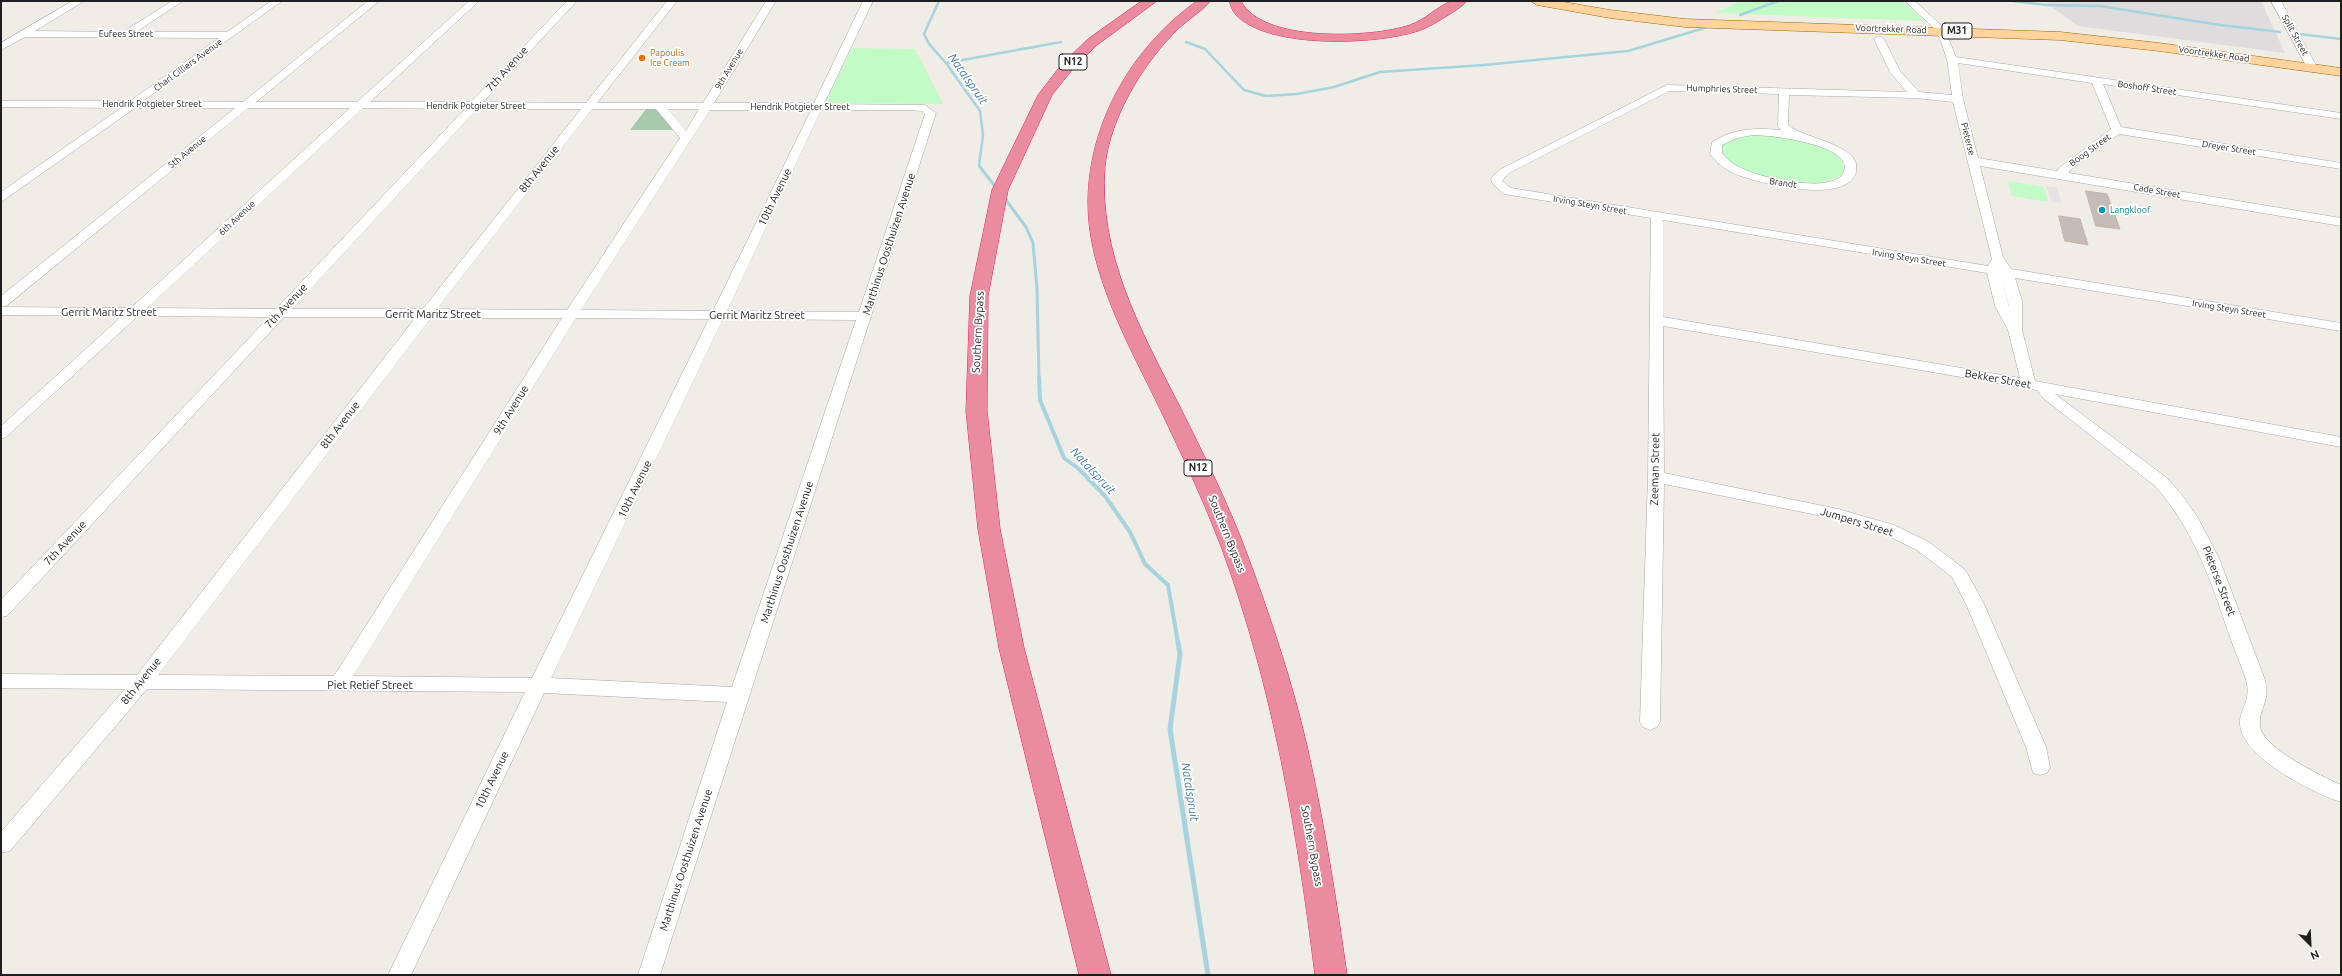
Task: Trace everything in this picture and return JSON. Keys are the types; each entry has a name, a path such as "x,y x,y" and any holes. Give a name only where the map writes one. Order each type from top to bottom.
{"highway":[{"path":"1045,94 1064,58 1092,30 1127,1"},
{"name":"Southern Bypass","path":"1095,975 1009,635 988,521 976,398 976,344 981,286 987,242 997,199 1017,144 1045,94 1080,54 1109,30 1151,1"},
{"name":"Southern Bypass","path":"1205,1 1180,18 1160,38 1118,98 1107,124 1096,174 1095,203 1098,235 1122,314 1215,502 1242,571 1258,621 1292,744 1318,875 1331,975"},
{"path":"1235,1 1239,12 1257,24 1284,31 1336,38 1377,36 1408,30 1432,20 1456,3"}],"main road":[{"name":"Voortrekker Road","path":"1537,1 1610,14 1685,23 1937,27 2010,25 2071,30 2311,65 2341,72"},
{"name":"Voortrekker Road","path":"1568,1 1637,12 1671,15 1937,27"},
{"name":"Voortrekker Road","path":"2311,65 2341,65"}],"street":[{"path":"1,47 79,1"},
{"path":"126,34 178,1"},
{"name":"Charl Cilliers Avenue","path":"1,198 277,1"},
{"name":"5th Avenue","path":"1,303 374,1"},
{"name":"6th Avenue","path":"1,434 474,1"},
{"name":"7th Avenue","path":"1,611 572,1"},
{"name":"8th Avenue","path":"3,845 141,683 426,315 672,1"},
{"name":"9th Avenue","path":"338,685 571,315 707,106 771,1"},
{"name":"10th Avenue","path":"398,975 538,685 628,504 868,1"},
{"path":"1910,1 1937,27"},
{"name":"Split Street","path":"2276,1 2311,65"},
{"name":"Pieterse","path":"1937,27 1952,59 1958,99 1997,257 2008,274 2018,312 2015,330"},
{"name":"Eufees Street","path":"23,34 230,35"},
{"path":"1879,38 1895,72 1916,95"},
{"name":"Boshoff Street","path":"1952,59 2341,116"},
{"name":"Boog Street","path":"2063,176 2062,170 2117,130 2096,80"},
{"name":"Humphries Street","path":"1505,171 1664,89 1916,95 1958,99"},
{"path":"1779,129 1784,91"},
{"name":"Hendrik Potgieter Street","path":"1,104 925,108 932,113 927,130"},
{"path":"1,115 18,104"},
{"path":"659,106 686,138"},
{"path":"672,122 700,117"},
{"name":"Brandt","path":"1779,129 1830,147 1842,154 1849,161 1850,174 1845,180 1823,186 1787,184 1741,173 1730,167 1716,154 1716,144 1733,134 1779,129"},
{"name":"Marthinus Oosthuizen Avenue","path":"650,975 739,695 927,130"},
{"name":"Dreyer Street","path":"2117,130 2341,166"},
{"name":"Cade Street","path":"1973,161 2341,222"},
{"name":"Irving Steyn Street","path":"1505,171 1497,178 1496,181 1502,188 1508,191 1657,217 2341,327"},
{"name":"Zeeman Street","path":"1650,722 1656,478 1655,320 1657,217"},
{"name":"Pieterse","path":"1997,257 1993,271 2002,306 2015,330 2035,385"},
{"name":"Gerrit Maritz Street","path":"1,311 426,315 865,316"},
{"name":"Bekker Street","path":"1655,320 2035,385 2341,442"},
{"name":"Pieterse Street","path":"2035,385 2161,482 2177,497 2202,538 2228,604 2258,693 2250,719 2250,731 2259,743 2275,758 2341,794"},
{"name":"Jumpers Street","path":"1656,478 1838,514 1888,530 1923,546 1958,573 1975,604 2036,747 2040,767"},
{"name":"Piet Retief Street","path":"1,681 338,685 538,685 739,695"}],"shaded area":[{"path":"2044,1 2261,1 2285,53 2078,26"},
{"path":"2046,186 2057,187 2061,203 2052,202"}],"green space":[{"path":"1739,1 1902,1 1925,21 1716,13"},
{"path":"852,48 915,49 943,104 825,103"},
{"path":"646,109 658,109 678,130 630,130"},
{"path":"1750,134 1775,135 1800,139 1823,147 1834,153 1843,161 1844,173 1836,178 1815,183 1803,184 1779,182 1759,177 1723,160 1721,146 1723,141"},
{"path":"2008,181 2044,187 2048,202 2012,196"}],"building":[{"name":"Langkloof","path":"2086,191 2107,194 2120,229 2096,226"},
{"name":"Langkloof","path":"2059,216 2080,219 2088,245 2065,241"}],"waterway":[{"name":"Natalspruit","path":"939,1 924,34 929,44 946,63"},
{"path":"1740,15 1778,1"},
{"path":"2013,1 2046,5 2100,6 2220,25 2280,32"},
{"path":"1186,42 1205,49 1244,90 1266,96 1297,94 1334,87 1380,72 1484,65 1628,51 1711,26"},
{"path":"2299,34 2341,39"},
{"path":"946,63 1061,42"},
{"name":"Natalspruit","path":"946,63 980,111 983,135 979,165 981,168"},
{"name":"Natalspruit","path":"980,167 997,189"},
{"name":"Natalspruit","path":"1003,196 1026,227 1033,243 1037,289 1039,378"},
{"name":"Natalspruit","path":"1039,377 1040,400 1064,458 1079,469 1105,496 1130,532 1145,564 1168,585 1178,643"},
{"name":"Natalspruit","path":"1178,642 1180,654 1170,729 1208,975"}],"place":[{"name":"Papoulis Ice Cream","path":"642,58"},
{"name":"Langkloof","path":"2102,210"}]}
